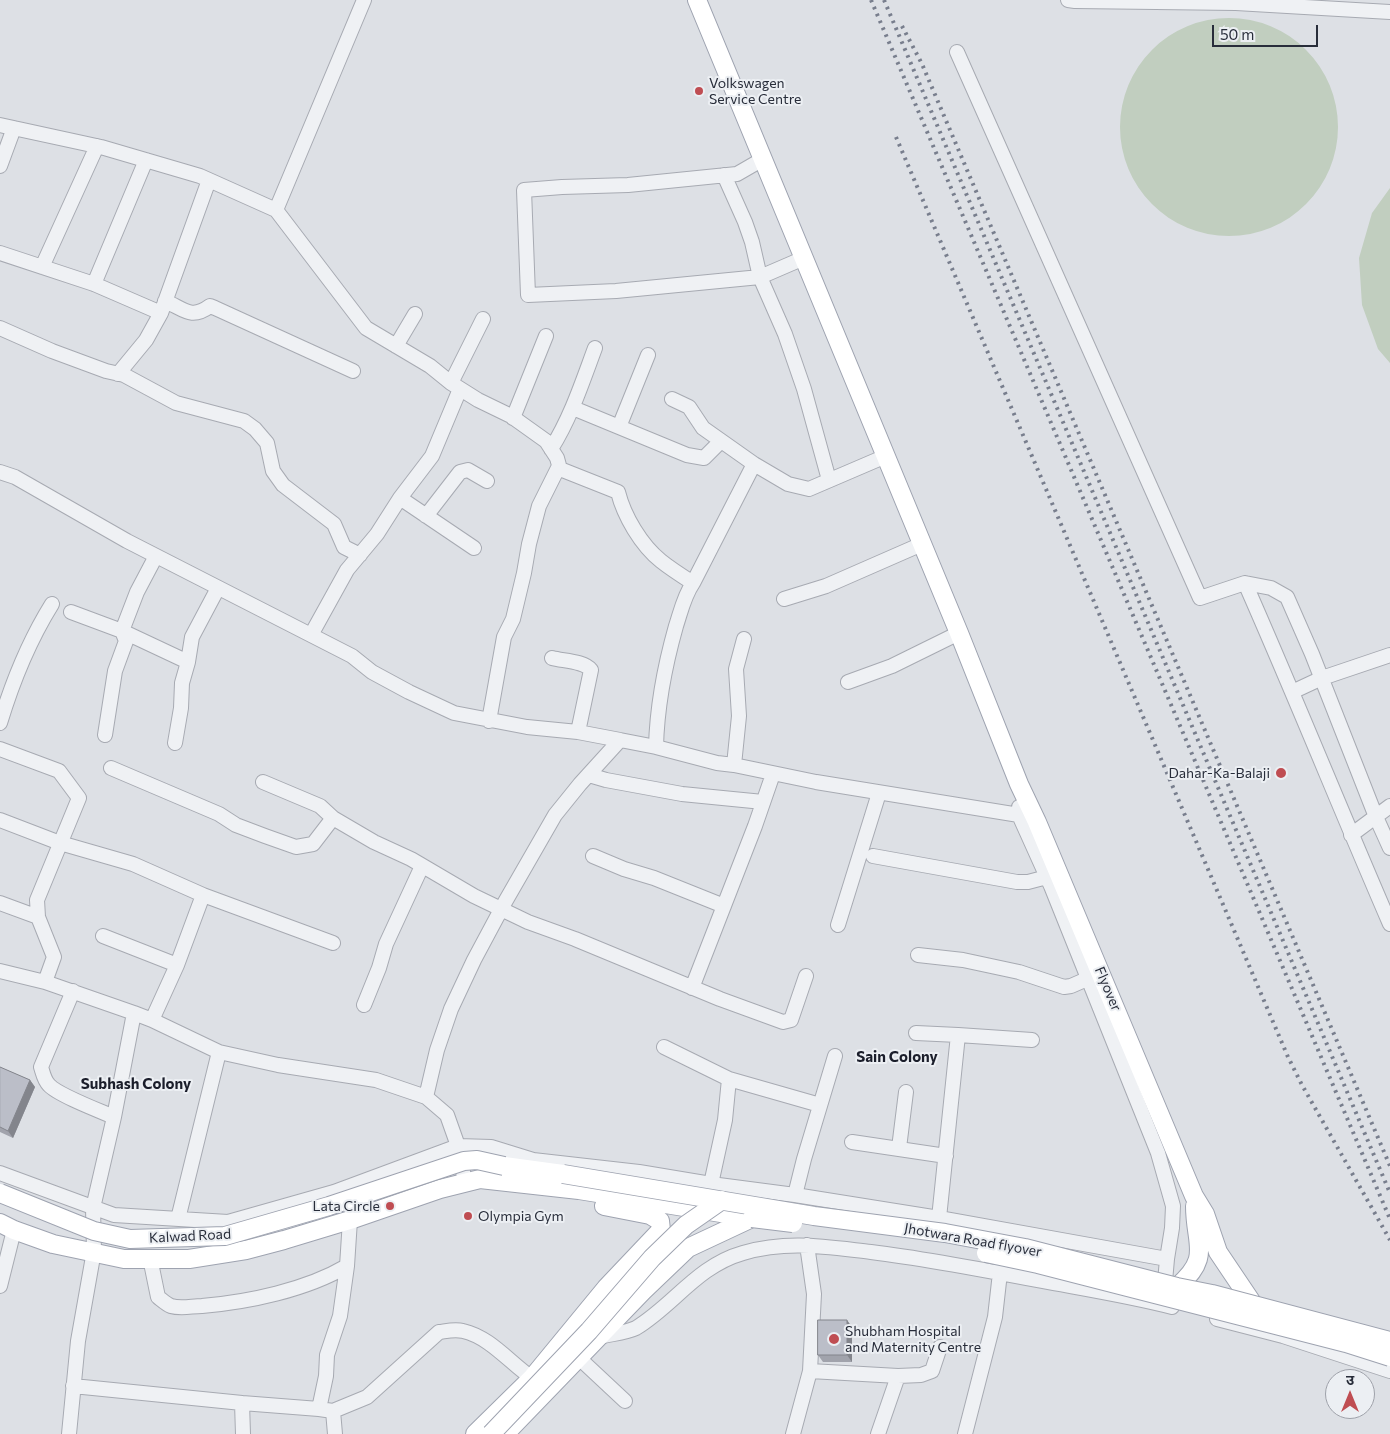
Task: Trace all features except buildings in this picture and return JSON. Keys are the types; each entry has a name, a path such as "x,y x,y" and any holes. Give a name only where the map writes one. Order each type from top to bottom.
{"main road":[{"name":"Flyover","path":"697,0 959,633 1019,784 1038,822 1194,1196 1205,1214 1218,1252 1253,1304"},
{"name":"Kalwad Road","path":"0,1193 94,1231 130,1239 225,1236 329,1206 464,1160 477,1160 503,1173"},
{"name":"Jhotwara Road flyover","path":"503,1173 549,1172 814,1216 945,1233 1007,1245 1253,1304 1390,1341"},
{"path":"7,1227 53,1244 94,1251 124,1259 189,1259 246,1250 350,1220 440,1188 503,1173"},
{"name":"Jhotwara Road flyover","path":"503,1173 602,1194 752,1218 951,1245 1038,1264 1346,1343 1390,1357"},
{"path":"475,1434 532,1378 606,1288 651,1243 661,1230 662,1224 658,1219 650,1215 592,1204 579,1190"},
{"name":"Flyover","path":"1177,1287 1191,1275 1198,1262 1199,1242 1194,1196"},
{"path":"491,1434 589,1332 620,1294 659,1252 686,1225 722,1200"},
{"path":"505,1434 688,1248 752,1218"}],"street":[{"path":"276,210 364,0"},
{"path":"1068,0 1232,2 1390,12"},
{"path":"957,52 1200,598 1245,583 1271,588 1287,597 1322,678 1390,848"},
{"path":"0,166 7,126 97,146 146,160 209,180 276,210 366,328 430,366 455,386 513,418 546,441 557,458 560,469 618,492 622,508 635,531 659,560 692,583"},
{"path":"42,267 97,146"},
{"path":"763,159 737,174 628,186 562,187 524,190 528,295 616,291 760,277 804,258"},
{"path":"94,284 146,160"},
{"path":"724,175 750,236 760,277 785,334 804,389 829,480"},
{"path":"118,374 146,340 163,307 209,180"},
{"path":"0,253 163,307 191,314 202,312 210,306 353,371"},
{"path":"396,346 415,314"},
{"path":"311,635 347,570 377,534 400,498 432,456 455,386 483,319"},
{"path":"0,328 52,351 124,375 176,404 244,421 255,429 267,442 273,471 283,485 334,524 344,547 360,555"},
{"path":"513,418 546,336"},
{"path":"551,449 573,408 595,348"},
{"path":"619,427 648,354"},
{"path":"672,399 689,407 704,428 721,441 754,464 788,484 799,488 809,489 886,456"},
{"path":"573,408 687,455 704,458 721,441"},
{"path":"656,747 663,680 684,601 754,464"},
{"path":"489,721 504,638 513,619 539,506 559,466"},
{"path":"426,516 460,472 468,470 487,481"},
{"path":"0,472 15,477 156,556 352,656 372,672 454,713 489,721 578,732 620,740 773,774 1019,815"},
{"path":"400,498 474,548"},
{"path":"784,599 826,586 922,544"},
{"path":"105,735 115,671 126,642 122,631 137,592 156,556"},
{"path":"1245,583 1390,924"},
{"path":"175,743 181,708 182,683 192,637 218,588"},
{"path":"0,723 12,684 35,632 52,604"},
{"path":"71,612 122,631 188,662"},
{"path":"848,682 892,666 959,633"},
{"path":"734,765 739,716 736,668 744,639"},
{"path":"1292,692 1322,678 1390,655"},
{"path":"552,658 583,664 591,670 578,732"},
{"path":"426,1096 437,1050 451,1009 501,909 555,815 620,740"},
{"path":"0,749 59,771 78,798 37,900 38,917 54,957 45,982"},
{"path":"111,768 219,814 236,825 296,846 312,844 333,818"},
{"path":"692,988 773,774"},
{"path":"589,775 682,794 763,802"},
{"path":"263,782 320,806 333,818 374,842 422,866 474,896 528,922 575,939 692,988 787,1022 791,1020 806,976"},
{"path":"1019,784 1019,815 1047,877 1158,1154 1168,1184 1173,1206 1163,1305"},
{"path":"838,925 879,793"},
{"path":"1351,836 1390,806"},
{"path":"0,820 60,842 133,864 203,895 333,942"},
{"path":"593,856 724,906"},
{"path":"873,856 1017,882 1028,882 1047,877"},
{"path":"364,1005 379,968 386,944 422,866"},
{"path":"152,1020 177,965 203,895"},
{"path":"0,903 38,917"},
{"path":"103,936 177,965"},
{"path":"918,955 963,960 1019,972 1064,987 1087,979"},
{"path":"0,971 45,982 134,1013 219,1052 278,1065 376,1080 426,1096 447,1115 458,1146 465,1182"},
{"path":"73,991 41,1067 44,1077 50,1086 59,1092 114,1118"},
{"path":"68,1434 78,1341 94,1251 93,1208 114,1118 134,1013"},
{"path":"916,1033 1032,1040"},
{"path":"939,1218 958,1035"},
{"path":"664,1047 729,1079 820,1104"},
{"path":"178,1219 219,1052"},
{"path":"795,1195 835,1056"},
{"path":"711,1184 725,1120 729,1079"},
{"path":"899,1148 906,1092"},
{"path":"852,1142 946,1156"},
{"path":"0,1173 114,1215 228,1222 334,1192 458,1146 491,1147 533,1160 639,1172 795,1195 939,1218 1167,1259"},
{"path":"335,1434 326,1410 327,1355 340,1316 347,1266 350,1220"},
{"path":"0,1286 7,1227"},
{"path":"965,1434 995,1317 1005,1230"},
{"path":"793,1434 810,1372 814,1294 807,1245"},
{"path":"599,1337 634,1328 655,1313 696,1277 726,1259 775,1246 807,1245 897,1255 1163,1305 1284,1336 1390,1371"},
{"path":"150,1258 158,1297 169,1306 181,1307 222,1304 280,1292 331,1276 347,1266"},
{"path":"74,1386 326,1410 367,1397 439,1332 454,1330 464,1331 484,1340 532,1378"},
{"path":"810,1372 898,1376 921,1375 932,1371 940,1347"},
{"path":"579,1358 625,1401"},
{"path":"878,1434 898,1376"},
{"path":"242,1402 243,1434"}],"green space":[{"path":"1229,18 1250,20 1271,26 1306,50 1330,85 1336,106 1338,127 1336,148 1330,169 1306,204 1271,228 1250,234 1229,236 1208,234 1187,228 1152,204 1128,169 1122,148 1120,127 1122,106 1128,85 1152,50 1187,26 1208,20"},
{"path":"1390,188 1390,363 1378,349 1362,305 1359,258 1372,213"}],"railway":[{"path":"871,0 1390,1219"},
{"path":"884,0 1390,1193"},
{"path":"902,26 922,64 1390,1166"},
{"path":"896,137 1288,1057 1390,1240"}],"place":[{"name":"Volkswagen Service Centre","path":"699,91"},
{"name":"Dahar-Ka-Balaji","path":"1281,773"},
{"name":"Lata Circle","path":"390,1206"},
{"name":"Olympia Gym","path":"468,1216"},
{"name":"Shubham Hospital and Maternity Centre","path":"834,1339"}],"district":[{"name":"Sain Colony","path":"897,1057"},
{"name":"Subhash Colony","path":"136,1084"}]}
